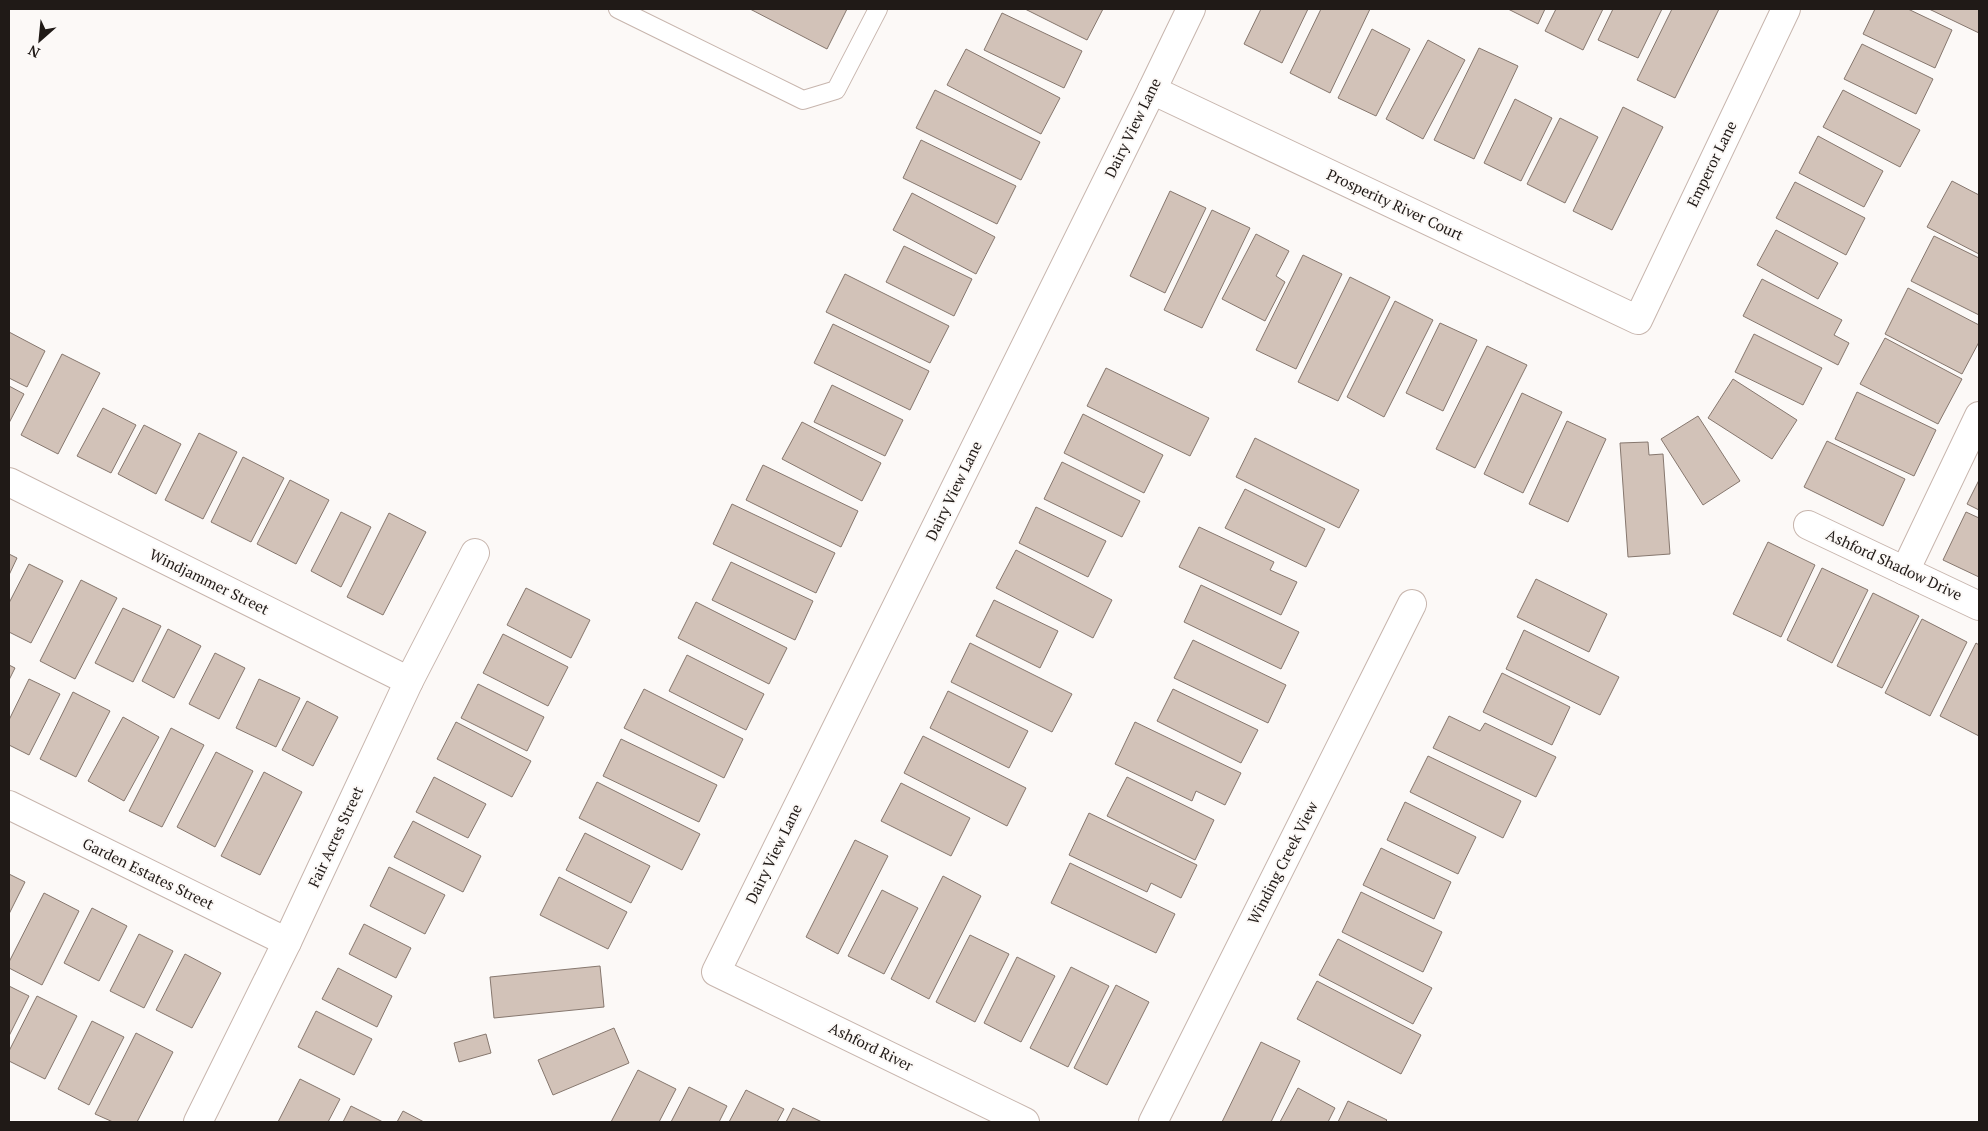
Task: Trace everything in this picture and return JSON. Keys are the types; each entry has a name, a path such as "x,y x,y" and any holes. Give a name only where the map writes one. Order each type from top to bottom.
{"street":[{"name":"Dairy View Lane","path":"716,972 1191,9"},
{"name":"Emperor Lane","path":"1638,320 1786,9"},
{"name":"Prosperity River Court","path":"1152,90 1638,320"},
{"path":"1905,571 1979,416"},
{"name":"Windjammer Street","path":"9,482 409,681"},
{"name":"Ashford Shadow Drive","path":"1808,525 1979,606"},
{"name":"Fair Acres Street","path":"198,1122 287,942 409,681 475,553"},
{"name":"Winding Creek View","path":"1153,1122 1412,604"},
{"name":"Garden Estates Street","path":"9,805 287,942"},
{"name":"Ashford River","path":"716,972 1025,1122"}],"lane":[{"path":"618,9 802,100 836,90 878,9"}],"building":[{"path":"750,9 847,9 827,49"},
{"path":"1025,9 1103,9 1087,40"},
{"path":"1261,9 1308,9 1282,63 1244,44"},
{"path":"1321,9 1370,9 1330,93 1290,73"},
{"path":"1508,9 1545,9 1538,24"},
{"path":"1556,9 1603,9 1583,50 1545,31"},
{"path":"1613,9 1662,9 1638,58 1598,40"},
{"path":"1672,9 1719,9 1675,98 1637,80"},
{"path":"1875,9 1908,9 1952,30 1935,68 1863,34"},
{"path":"1929,9 1979,9 1979,33"},
{"path":"1002,13 1082,51 1064,88 984,50"},
{"path":"1372,29 1410,49 1376,116 1338,98"},
{"path":"1428,40 1465,60 1423,139 1386,119"},
{"path":"1862,44 1933,79 1916,114 1844,79"},
{"path":"1479,48 1518,66 1474,159 1434,140"},
{"path":"966,49 1060,98 1041,134 947,85"},
{"path":"935,90 1040,142 1021,180 916,128"},
{"path":"1843,90 1920,130 1900,167 1823,127"},
{"path":"1515,99 1552,118 1521,181 1484,163"},
{"path":"1623,107 1663,127 1612,230 1573,211"},
{"path":"1560,118 1598,137 1565,203 1527,184"},
{"path":"1818,136 1883,171 1864,207 1799,173"},
{"path":"921,140 1016,186 997,224 903,178"},
{"path":"1952,181 1979,195 1979,254 1927,227"},
{"path":"1795,182 1865,218 1846,255 1776,218"},
{"path":"1170,191 1206,208 1165,293 1130,276"},
{"path":"912,193 995,237 976,274 893,230"},
{"path":"1212,210 1250,228 1202,328 1164,310"},
{"path":"1776,230 1838,263 1818,299 1757,265"},
{"path":"1256,234 1289,251 1276,276 1285,282 1265,321 1222,299"},
{"path":"1934,236 1979,258 1979,315 1911,281"},
{"path":"904,246 972,279 954,316 886,282"},
{"path":"1303,255 1342,274 1296,369 1256,350"},
{"path":"845,274 949,326 930,363 826,312"},
{"path":"1350,277 1390,297 1338,401 1298,382"},
{"path":"1762,279 1842,320 1834,335 1849,343 1838,365 1743,316"},
{"path":"1908,288 1979,325 1979,342 1962,374 1885,334"},
{"path":"1395,301 1433,320 1384,417 1347,397"},
{"path":"1440,323 1477,340 1443,411 1406,393"},
{"path":"833,324 929,371 910,410 814,363"},
{"path":"9,332 45,351 27,387 9,378"},
{"path":"1754,334 1822,368 1803,405 1735,372"},
{"path":"1885,338 1962,379 1938,424 1860,384"},
{"path":"1487,346 1527,365 1475,468 1436,449"},
{"path":"62,354 100,373 58,454 21,435"},
{"path":"1106,368 1209,418 1190,456 1087,406"},
{"path":"1733,379 1797,420 1772,459 1708,418"},
{"path":"832,385 903,420 885,456 814,422"},
{"path":"9,386 24,394 9,423"},
{"path":"1857,392 1936,430 1914,476 1835,439"},
{"path":"1522,393 1562,412 1523,493 1484,474"},
{"path":"103,408 136,425 111,473 77,456"},
{"path":"1083,414 1163,455 1144,493 1064,453"},
{"path":"1698,416 1740,481 1703,505 1661,439"},
{"path":"1567,421 1606,439 1568,522 1529,504"},
{"path":"802,422 881,463 862,501 782,459"},
{"path":"144,425 181,444 156,494 118,474"},
{"path":"199,433 237,452 203,519 165,500"},
{"path":"1255,438 1359,490 1339,528 1236,477"},
{"path":"1827,441 1905,479 1883,526 1804,487"},
{"path":"1648,442 1649,455 1663,454 1670,554 1628,557 1620,443"},
{"path":"243,457 284,478 251,542 211,522"},
{"path":"1062,462 1140,501 1122,537 1044,499"},
{"path":"763,465 858,511 841,547 746,500"},
{"path":"290,480 329,500 296,564 257,544"},
{"path":"1979,480 1979,510 1967,504"},
{"path":"1245,489 1325,529 1306,567 1225,528"},
{"path":"732,504 835,553 816,593 713,544"},
{"path":"1036,507 1106,541 1088,577 1019,543"},
{"path":"341,512 371,527 341,587 311,571"},
{"path":"1966,512 1979,518 1979,577 1943,560"},
{"path":"389,513 426,532 383,615 347,597"},
{"path":"1199,527 1274,562 1270,570 1297,582 1281,615 1179,567"},
{"path":"1768,542 1815,565 1781,637 1733,614"},
{"path":"1016,550 1112,600 1093,638 996,588"},
{"path":"9,554 17,558 9,575"},
{"path":"731,562 813,601 795,640 712,600"},
{"path":"29,564 63,581 31,643 9,632 9,603"},
{"path":"1822,568 1868,590 1832,663 1787,640"},
{"path":"1536,579 1607,614 1589,652 1517,617"},
{"path":"81,580 117,598 75,679 40,661"},
{"path":"1201,585 1299,632 1281,669 1184,622"},
{"path":"526,588 590,620 571,658 507,625"},
{"path":"1873,593 1919,616 1882,688 1837,666"},
{"path":"994,600 1058,631 1040,668 976,636"},
{"path":"696,602 787,648 769,684 678,638"},
{"path":"123,608 161,626 133,682 95,663"},
{"path":"1922,619 1967,642 1930,716 1885,693"},
{"path":"168,629 201,646 174,698 142,681"},
{"path":"1524,630 1619,677 1600,715 1506,669"},
{"path":"503,634 568,667 548,706 483,673"},
{"path":"1193,640 1286,685 1268,723 1174,678"},
{"path":"970,643 1072,694 1052,732 951,682"},
{"path":"1976,643 1979,645 1979,736 1940,716"},
{"path":"215,653 245,668 219,719 189,704"},
{"path":"687,655 764,694 746,730 669,691"},
{"path":"9,665 15,668 9,680"},
{"path":"1502,673 1570,707 1552,745 1483,712"},
{"path":"29,679 60,694 29,755 9,745 9,720"},
{"path":"259,679 300,698 276,747 236,728"},
{"path":"478,684 544,717 527,751 461,718"},
{"path":"644,689 743,739 724,778 624,728"},
{"path":"1173,689 1258,730 1241,763 1157,721"},
{"path":"948,691 1028,731 1009,768 930,728"},
{"path":"73,692 110,711 76,777 40,759"},
{"path":"307,701 338,717 313,766 282,750"},
{"path":"1449,716 1480,731 1485,723 1556,757 1536,797 1433,748"},
{"path":"123,717 159,737 124,801 88,781"},
{"path":"456,722 531,761 512,797 437,759"},
{"path":"1135,722 1241,773 1225,805 1196,791 1192,801 1115,764"},
{"path":"171,728 204,745 162,827 129,811"},
{"path":"923,736 1026,788 1007,826 904,773"},
{"path":"621,739 717,785 699,822 603,776"},
{"path":"216,752 253,771 215,847 177,827"},
{"path":"1428,756 1521,801 1503,838 1410,792"},
{"path":"264,772 302,792 260,875 221,856"},
{"path":"434,777 486,804 468,838 416,812"},
{"path":"1127,777 1214,820 1195,860 1107,816"},
{"path":"597,782 700,834 682,870 579,818"},
{"path":"901,783 970,818 951,856 881,821"},
{"path":"1405,802 1476,837 1458,874 1387,840"},
{"path":"1089,813 1197,865 1181,898 1151,883 1147,892 1069,855"},
{"path":"413,821 481,856 463,892 394,857"},
{"path":"585,833 650,866 631,903 566,870"},
{"path":"855,840 888,856 838,954 806,937"},
{"path":"1381,848 1451,882 1434,919 1363,885"},
{"path":"1070,863 1175,914 1156,953 1051,903"},
{"path":"389,867 445,895 425,934 370,906"},
{"path":"9,874 25,882 9,914"},
{"path":"943,876 981,896 929,999 891,979"},
{"path":"559,877 627,912 608,949 540,915"},
{"path":"882,890 918,908 884,974 848,956"},
{"path":"1361,892 1442,932 1423,972 1342,932"},
{"path":"44,893 79,911 42,985 9,968 9,962"},
{"path":"92,908 127,926 99,981 64,963"},
{"path":"364,924 411,948 396,978 349,954"},
{"path":"139,934 173,951 144,1008 110,991"},
{"path":"970,935 1009,954 975,1022 936,1002"},
{"path":"1338,939 1432,988 1413,1024 1319,975"},
{"path":"185,954 221,973 192,1028 156,1010"},
{"path":"1017,957 1055,976 1021,1042 984,1023"},
{"path":"600,966 604,1007 494,1018 490,977"},
{"path":"1071,967 1109,986 1068,1067 1030,1048"},
{"path":"338,968 392,996 377,1027 322,999"},
{"path":"1317,981 1421,1035 1401,1074 1297,1019"},
{"path":"1116,985 1149,1002 1107,1085 1074,1068"},
{"path":"9,986 29,996 9,1036"},
{"path":"37,996 77,1016 45,1079 9,1061 9,1051"},
{"path":"316,1011 372,1039 354,1075 298,1047"},
{"path":"92,1021 124,1037 89,1105 58,1089"},
{"path":"614,1028 629,1063 553,1095 538,1060"},
{"path":"136,1033 173,1052 137,1122 113,1122 95,1114"},
{"path":"486,1034 491,1053 459,1062 454,1043"},
{"path":"1261,1042 1300,1061 1271,1122 1222,1122"},
{"path":"638,1070 676,1089 659,1122 611,1122"},
{"path":"300,1079 340,1099 328,1122 278,1122"},
{"path":"689,1087 727,1106 719,1122 671,1122"},
{"path":"1298,1088 1335,1108 1328,1122 1280,1122"},
{"path":"746,1090 784,1109 777,1122 729,1122"},
{"path":"1348,1101 1387,1120 1385,1122 1338,1122"},
{"path":"351,1106 383,1122 343,1122"},
{"path":"793,1108 822,1122 786,1122"},
{"path":"403,1111 424,1122 397,1122"}]}
